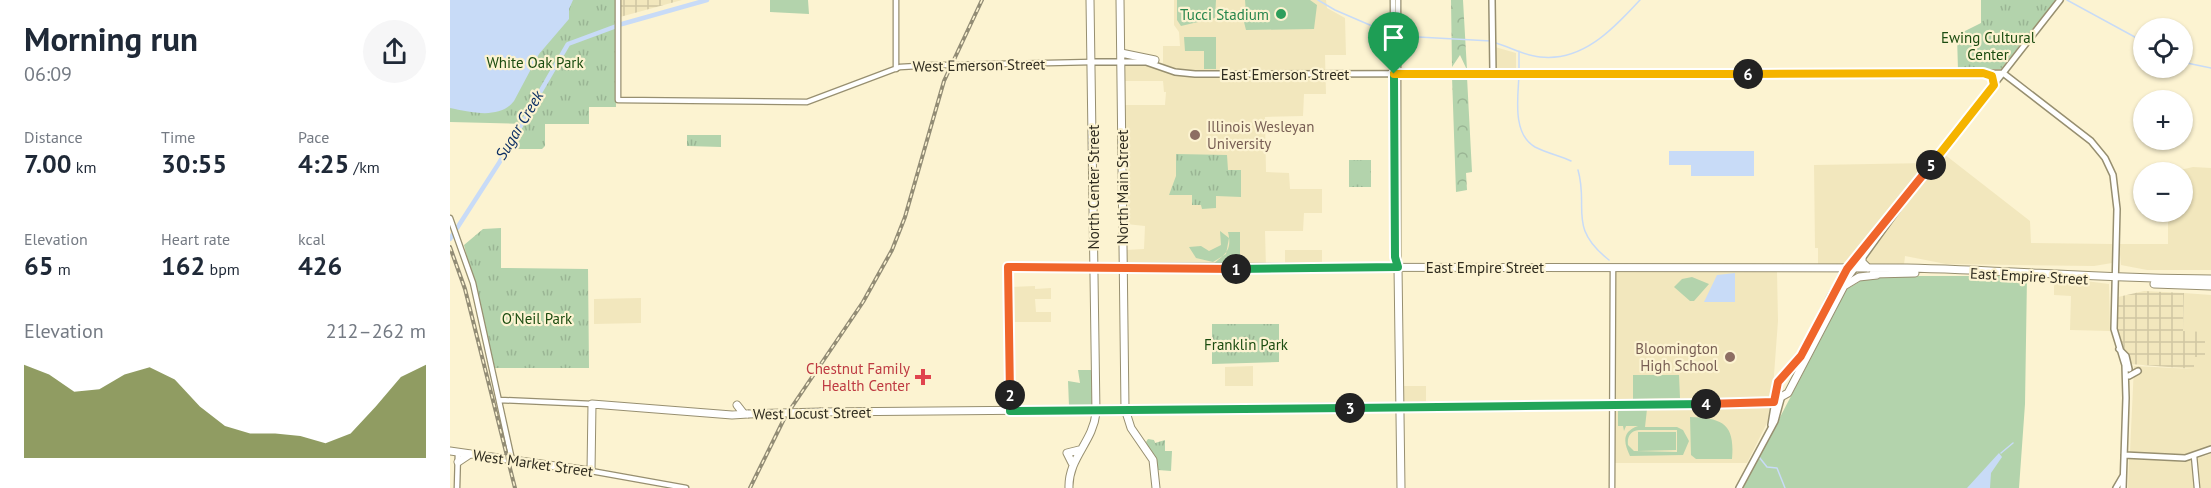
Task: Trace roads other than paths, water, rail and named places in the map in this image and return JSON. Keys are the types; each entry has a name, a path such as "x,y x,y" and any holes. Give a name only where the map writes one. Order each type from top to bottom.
{"main road":[{"name":"North Center Street","path":"1090,0 1095,420"},
{"name":"North Main Street","path":"1120,0 1125,409 1128,422"},
{"path":"1492,0 1493,74"},
{"path":"1739,488 1771,425 1774,402 1791,388 1818,327 1851,268 2060,0"},
{"name":"West Emerson Street","path":"1092,62 1121,58"},
{"path":"1121,58 1155,60"},
{"name":"East Emerson Street","path":"1121,58 1146,62 1180,72 2003,73"},
{"name":"East Emerson Street","path":"1155,60 1180,72"},
{"path":"2010,65 2014,81"},
{"path":"1983,73 1993,77 1994,85"},
{"path":"2003,73 2091,141 2105,158 2116,191 2114,334 2125,365 2123,488"},
{"path":"1771,425 1778,382 1801,356 1851,268 1862,258 1911,190"},
{"path":"1862,258 1864,266 1870,269"},
{"name":"East Empire Street","path":"1010,411 1008,267 1851,268 2027,271 2192,286 2211,283"},
{"path":"1398,267 1401,488"},
{"name":"East Empire Street","path":"1851,268 1877,275 2019,274 2211,283"},
{"path":"1838,294 1854,279 1877,275"},
{"path":"2118,348 2127,359 2129,376 2126,398"},
{"path":"2129,376 2138,371"},
{"name":"West Locust Street","path":"592,404 746,414 1774,402"},
{"path":"591,471 592,404"},
{"path":"737,405 746,414"},
{"path":"1135,409 1130,414 1128,422 1153,460 1156,488"},
{"path":"1069,488 1072,463 1089,437 1095,420 1091,413 1085,410"},
{"path":"2124,455 2179,458 2194,456 2211,449"},
{"name":"West Market Street","path":"454,452 591,471"},
{"path":"458,462 471,454"},
{"path":"2116,488 2124,475"}],"street":[{"name":"West Emerson Street","path":"618,0 618,100 801,102 813,101 896,69 935,65 1092,62"},
{"path":"896,0 896,69"},
{"path":"1396,0 1398,267"},
{"path":"451,220 473,284 512,460"},
{"path":"1612,488 1613,268"},
{"name":"West Locust Street","path":"500,400 592,404"},
{"path":"454,452 458,462 458,488"},
{"path":"2194,456 2197,488"},
{"name":"West Market Street","path":"591,471 686,488"}],"water":[{"path":"450,0 573,0 569,9 569,19 539,54 514,101 501,111 484,113 450,108"},
{"path":"1669,151 1754,151 1754,176 1691,176 1691,165 1669,165"},
{"path":"1735,273 1735,302 1704,302 1717,275"},
{"path":"1999,453 2002,457 1991,473 1990,488 1967,488"}],"waterway":[{"name":"Sugar Creek","path":"450,239 499,163 568,44 622,24 707,0"},
{"name":"Sugar Creek","path":"1318,0 1335,10 1393,35"},
{"name":"Sugar Creek","path":"1496,43 1540,57 1570,54 1583,49 1608,32 1640,0"},
{"name":"Sugar Creek","path":"2067,0 2133,36"},
{"name":"Sugar Creek","path":"1400,36 1491,41"},
{"name":"Sugar Creek","path":"1519,51 1519,71"},
{"name":"Sugar Creek","path":"2193,64 2211,68"},
{"name":"Sugar Creek","path":"1519,75 1518,114 1523,133 1535,147 1571,161"},
{"name":"Sugar Creek","path":"1578,170 1584,227 1596,248 1609,260"},
{"path":"2001,453 2013,443"},
{"path":"1759,457 1767,467 1777,468 1785,488"}],"railway":[{"path":"750,488 785,417 863,302 892,250 905,217 944,81 982,0"},
{"path":"450,247 465,289 515,488"}],"place":[{"name":"Tucci Stadium","path":"1281,14"},
{"name":"Illinois Wesleyan University","path":"1195,135"},
{"name":"Bloomington High School","path":"1730,357"},
{"name":"Chestnut Family Health Center","path":"923,377"}],"park label":[{"name":"Ewing Cultural Center","path":"1988,46"},
{"name":"White Oak Park","path":"535,62"},
{"name":"O'Neil Park","path":"537,318"},
{"name":"Franklin Park","path":"1246,344"}]}
